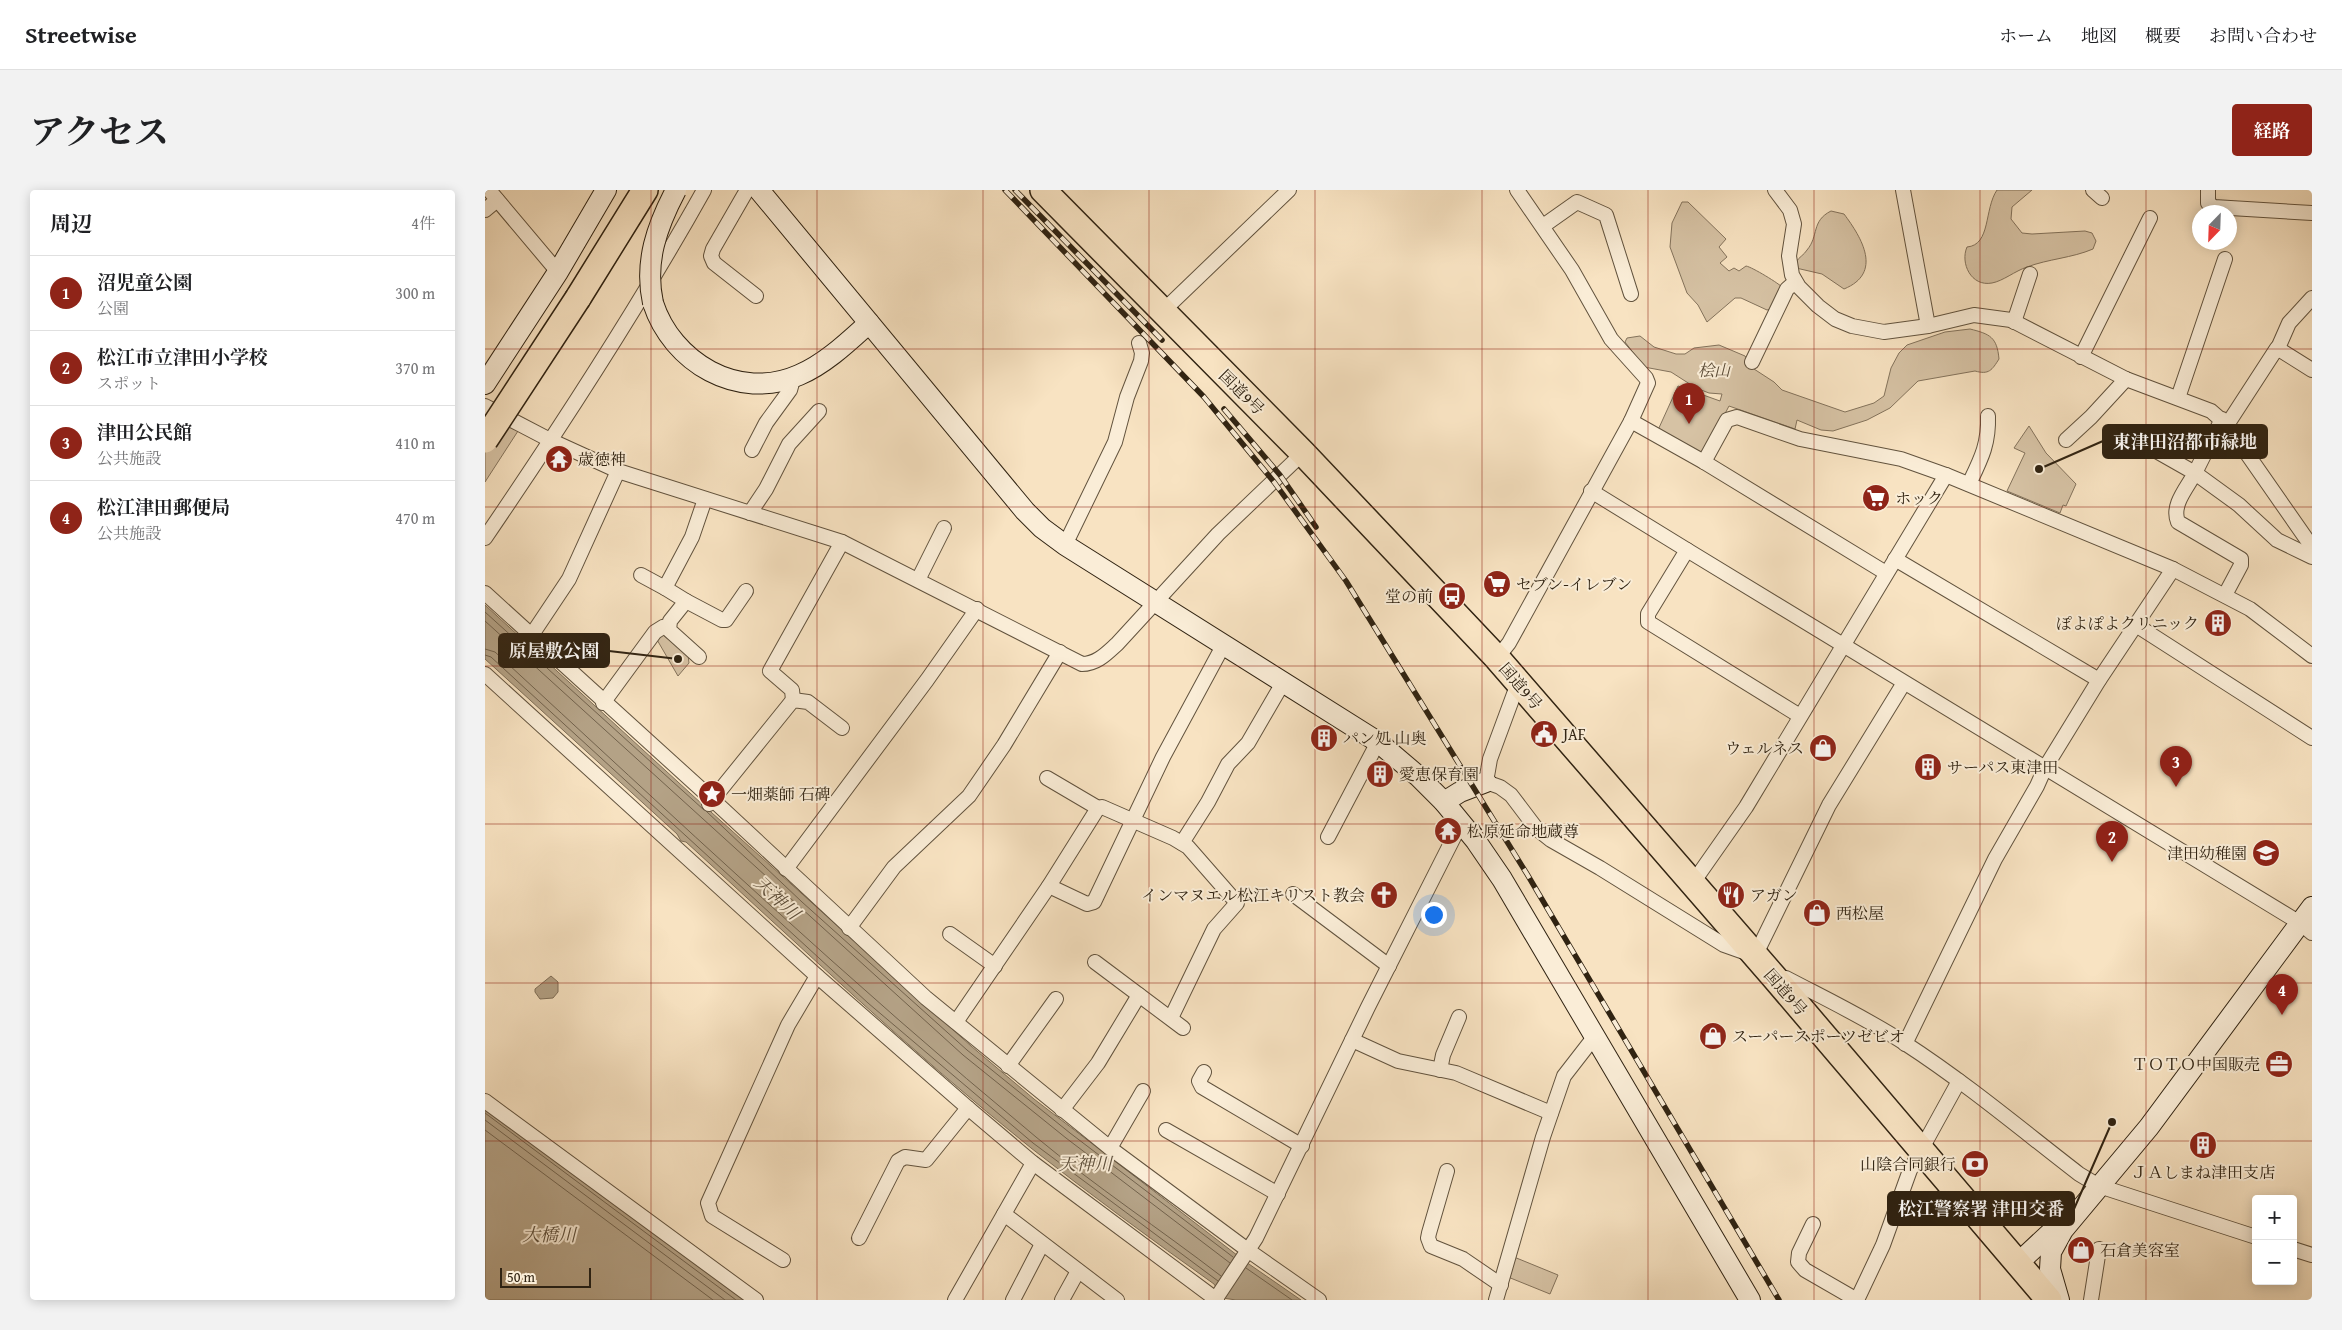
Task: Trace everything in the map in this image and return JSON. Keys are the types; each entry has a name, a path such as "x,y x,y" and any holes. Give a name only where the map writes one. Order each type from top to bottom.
{"highway":[{"path":"578,298 633,190"},
{"path":"485,440 578,298 645,190"},
{"name":"国道9号","path":"1043,190 1303,453 1497,658 1774,977 2049,1300"}],"street":[{"path":"676,190 656,235 652,249 650,278 653,303 663,328 674,343 686,356 703,369 743,382 764,383 791,378 818,364 869,323"},
{"path":"485,538 594,374 660,268 704,190"},
{"path":"747,190 713,249 711,256 713,263 756,296"},
{"path":"759,190 1025,511 1042,528 1065,545 1156,603 1284,681 1379,742 1444,802 1463,824 1498,873 1750,1300"},
{"path":"1162,312 1289,190"},
{"path":"1497,658 1509,643 1631,421 1648,383 1646,378 1611,339 1573,270 1517,190"},
{"path":"1775,190 1790,210 1794,224 1789,266 1795,282 1826,314 1852,326 1884,332 1928,326 1974,315 2014,322 2126,379 2211,411 2224,422 2312,547"},
{"path":"1903,190 1928,326"},
{"path":"2209,190 2208,203 2214,207 2312,213"},
{"path":"485,384 558,272 601,193"},
{"path":"485,210 493,195 558,272"},
{"path":"1543,226 1577,202 1606,215 1631,294"},
{"path":"2081,357 2150,218"},
{"path":"2178,398 2225,259"},
{"path":"2014,322 2030,274"},
{"path":"1752,362 1787,288 1795,282"},
{"path":"2225,595 2242,563 2241,559 2182,525 2176,517 2177,505 2224,422 2278,348 2289,323 2312,298"},
{"path":"1065,545 1115,442 1127,397 1141,361 1142,353 1139,343"},
{"path":"2278,348 2312,370"},
{"path":"752,450 766,423 790,390 791,378"},
{"path":"2066,440 2091,417 2126,379"},
{"path":"485,406 550,440 618,470 843,542 1082,664 1094,662 1117,644 1218,534 1303,453"},
{"path":"750,513 767,489 789,444 819,411"},
{"path":"1969,484 1986,447 1989,432 1987,416"},
{"path":"1704,462 1727,420 1737,417 1800,439 1901,459 1969,484 2173,569 2250,609 2312,656"},
{"path":"1631,421 1704,462 1885,573"},
{"path":"2158,452 2195,474 2239,505 2277,540 2312,557"},
{"path":"531,636 569,579 618,470"},
{"path":"1692,884 1746,807 1885,573 1946,475"},
{"path":"1591,491 2306,928"},
{"path":"665,588 692,537 705,499"},
{"path":"919,580 945,528"},
{"path":"711,802 793,700 792,690 770,671 843,542"},
{"path":"1687,550 1648,614 1648,622 1800,716"},
{"path":"1895,559 2099,680"},
{"path":"1905,1044 1995,859 2037,786 2045,768 2099,680 2173,569"},
{"path":"641,575 722,620 726,620 746,591"},
{"path":"485,593 925,998 1110,1148 1248,1252 1319,1300"},
{"path":"603,703 655,632 669,626 686,601"},
{"path":"786,869 922,688 977,609"},
{"path":"2136,625 2312,738"},
{"path":"669,626 672,634 699,658"},
{"path":"1049,886 1087,904 1093,904 1163,757 1223,644"},
{"path":"849,928 895,867 969,796 1009,737 1060,652"},
{"path":"485,674 675,843 817,976 968,1108 1033,1163 1217,1298 1248,1252 1302,1146 1389,966 1455,835 1463,824"},
{"path":"1182,843 1208,802 1228,764 1248,743 1284,681"},
{"path":"1486,782 1490,759 1514,694 1520,685"},
{"path":"1444,802 1460,792 1486,782 1500,787 1511,795 1536,828 1551,840 1600,868 1723,945 1755,956 1829,805 1902,686"},
{"path":"793,700 808,702 842,728"},
{"path":"1328,837 1379,742"},
{"path":"1047,778 1098,808"},
{"path":"956,1022 1049,886 1098,808 1102,806 1188,847 1237,903 1215,929 1171,1018"},
{"path":"1293,894 1389,966"},
{"path":"2059,1300 2050,1269 2051,1252 2063,1230 2149,1127 2306,928 2312,907"},
{"path":"950,934 995,966"},
{"path":"1095,962 1183,1028"},
{"path":"783,1260 712,1216 708,1203 788,1025 817,976"},
{"path":"1774,977 1786,978 1905,1044 1959,1082 2079,1174 2096,1190 2252,1236"},
{"path":"1062,1110 1098,1063 1139,995"},
{"path":"1008,1066 1056,1000"},
{"path":"1440,1070 1443,1055 1459,1017"},
{"path":"1497,1300 1563,1076 1595,1036"},
{"path":"1352,1040 1398,1061 1456,1073 1551,1113"},
{"path":"1204,1072 1199,1082 1202,1087 1302,1146"},
{"path":"1813,1224 1799,1253 1799,1262 1805,1270 1857,1300 1883,1246 1910,1170 1959,1082"},
{"path":"1110,1148 1143,1091"},
{"path":"485,1101 756,1300"},
{"path":"859,1238 898,1161 905,1157 918,1161 926,1160 968,1108"},
{"path":"1166,1130 1278,1194"},
{"path":"955,1300 1033,1163"},
{"path":"1447,1171 1428,1242 1431,1246 1463,1259 1501,1285"},
{"path":"2017,1264 2096,1190"},
{"path":"1004,1214 1117,1300"},
{"path":"1013,1300 1042,1244"},
{"path":"2091,1300 2099,1249"},
{"path":"2297,1250 2311,1253"},
{"path":"1062,1300 1078,1271"}],"green space":[{"path":"1997,190 2032,190 2012,207 2011,219 2022,233 2085,231 2092,233 2096,241 2093,249 2027,267 1992,283 1985,283 1973,278 1966,266 1965,253 1967,247 1975,245 1984,233 1990,207"},
{"path":"1682,202 1688,202 1726,239 1719,247 1727,257 1720,263 1729,271 1734,268 1739,271 1746,266 1766,276 1783,288 1771,309 1767,310 1741,298 1735,298 1707,322 1698,305 1687,293 1670,247 1672,223"},
{"path":"1831,211 1844,214 1857,234 1865,254 1866,265 1863,274 1856,282 1844,289 1822,274 1796,268 1796,262 1811,245 1821,219"},
{"name":"桧山","path":"1970,329 1987,335 1994,341 1999,359 1990,371 1975,371 1918,381 1890,408 1867,420 1833,431 1821,430 1797,420 1795,429 1729,406 1703,456 1658,430 1678,386 1720,401 1722,394 1709,393 1696,388 1671,372 1644,367 1625,342 1627,338 1640,336 1654,347 1676,354 1685,354 1694,348 1719,345 1745,356 1754,369 1774,382 1782,390 1845,412 1874,403 1884,396 1891,368 1899,353 1907,345 1945,332"},
{"path":"485,417 518,431 485,482"},
{"path":"2029,426 2046,453 2076,484 2066,506 2063,505 2060,513 2007,491 2025,453 2014,448"},
{"path":"663,635 688,655 689,663 678,676 656,638"},
{"path":"1514,1257 1558,1275 1550,1294 1508,1277"}],"water":[{"name":"天神川","path":"485,605 702,804 710,807 711,812 971,1046 1034,1099 1246,1262 1301,1300 1236,1300 1223,1298 1214,1284 1054,1166 986,1112 856,998 686,842 681,841 677,834 485,659"},
{"path":"551,976 558,982 558,992 553,998 540,999 535,989"},
{"name":"大橋川","path":"485,1106 745,1300 485,1300"}],"railway":[{"path":"1005,190 1204,397 1274,482 1346,581 1527,874 1779,1300"},
{"path":"1015,190 1162,340"},
{"path":"1224,409 1280,475 1316,527"}],"place":[{"name":"沼児童公園","path":"1689,424"},
{"name":"歳徳神","path":"559,459"},
{"name":"東津田沼都市緑地","path":"2039,469"},
{"name":"ホック","path":"1876,498"},
{"name":"セブン-イレブン","path":"1497,584"},
{"name":"堂の前","path":"1452,596"},
{"name":"ぽよぽよクリニック","path":"2218,623"},
{"name":"原屋敷公園","path":"678,659"},
{"name":"JAF","path":"1544,734"},
{"name":"パン処 山奥","path":"1324,738"},
{"name":"ウェルネス","path":"1823,748"},
{"name":"サーパス東津田","path":"1928,767"},
{"name":"愛恵保育園","path":"1380,774"},
{"name":"津田公民館","path":"2176,787"},
{"name":"一畑薬師 石碑","path":"712,794"},
{"name":"松原延命地蔵尊","path":"1448,831"},
{"name":"津田幼稚園","path":"2266,853"},
{"name":"松江市立津田小学校","path":"2112,862"},
{"name":"インマヌエル松江キリスト教会","path":"1384,895"},
{"name":"アガン","path":"1731,895"},
{"name":"西松屋","path":"1817,913"},
{"name":"松江津田郵便局","path":"2282,1015"},
{"name":"スーパースポーツゼビオ","path":"1713,1036"},
{"name":"ＴＯＴＯ中国販売","path":"2279,1064"},
{"name":"松江警察署 津田交番","path":"2112,1122"},
{"name":"ＪＡしまね津田支店","path":"2203,1145"},
{"name":"山陰合同銀行","path":"1975,1164"},
{"name":"石倉美容室","path":"2081,1250"}]}
